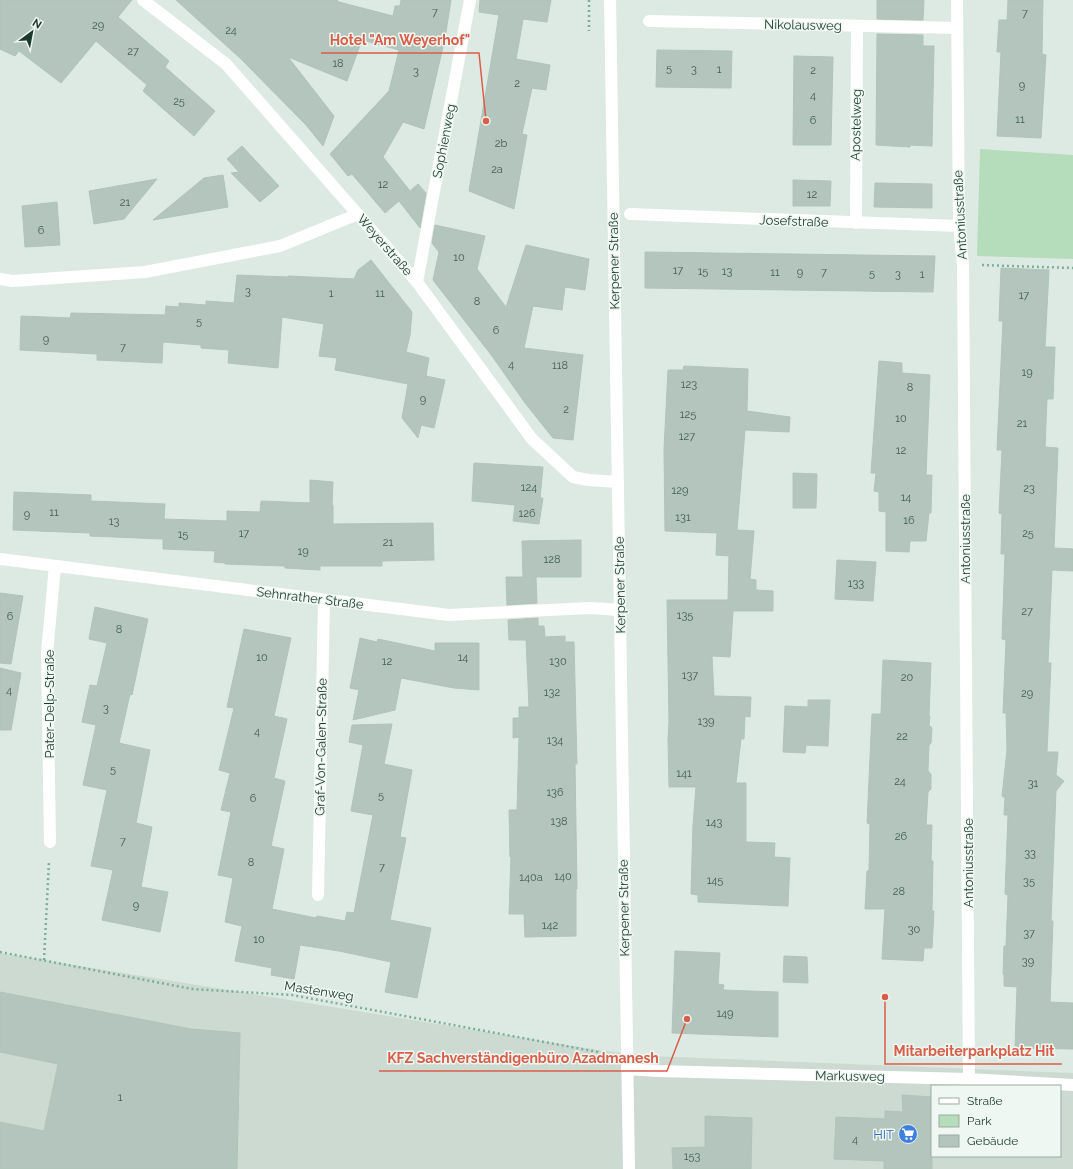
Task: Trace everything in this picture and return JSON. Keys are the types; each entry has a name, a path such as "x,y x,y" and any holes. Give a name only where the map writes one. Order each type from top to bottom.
{"street":[{"name":"Weyerstraße","path":"143,0 226,64 417,282 532,439 573,477 588,480 618,482"},
{"name":"Sophienweg","path":"417,282 470,0"},
{"name":"Kerpener Straße","path":"610,0 629,1169"},
{"name":"Antoniusstraße","path":"957,0 959,226 963,265 969,1079"},
{"name":"Nikolausweg","path":"649,21 957,28"},
{"name":"Apostelweg","path":"856,223 857,26"},
{"path":"0,279 12,281 145,272 280,246 358,214"},
{"name":"Josefstraße","path":"630,214 959,226"},
{"name":"Sehnrather Straße","path":"0,559 449,615 590,608 620,610"},
{"name":"Pater-Delp-Straße","path":"50,842 48,653 55,566"},
{"name":"Graf-Von-Galen-Straße","path":"318,895 324,600"},
{"name":"Markusweg","path":"627,1069 969,1079 1073,1085"}],"path":[{"path":"963,265 1073,268"},
{"path":"44,960 50,842"},
{"name":"Mastenweg","path":"0,952 192,989 300,996 598,1052 608,1067 627,1069"}],"shaded area":[{"path":"0,953 598,1050 650,1056 1073,1073 1073,1169 0,1169"}],"green space":[{"path":"980,149 1073,155 1073,259 977,256"}],"building":[{"path":"0,0 132,0 118,17 169,61 165,67 215,111 194,136 143,91 147,85 96,41 61,83 19,51 15,56 0,49"},
{"path":"176,0 337,0 339,2 393,16 395,6 400,6 401,0 451,0 445,38 424,129 403,122 383,157 410,191 418,184 426,193 420,228 399,201 385,213 352,174 348,176 330,154 389,91 399,50 362,40 347,81 288,57 334,116 323,146 306,125 241,59"},
{"path":"480,0 551,0 547,22 523,19 516,59 550,65 546,90 532,88 522,134 527,135 514,209 469,191 499,15 479,12"},
{"path":"877,0 924,0 923,20 877,19"},
{"path":"1008,0 1043,0 1042,54 1046,55 1041,138 997,136 1001,52 997,52 999,20 1007,20"},
{"path":"877,34 923,35 923,46 934,46 932,146 910,145 910,147 876,145"},
{"path":"657,50 732,51 731,88 656,87"},
{"path":"794,56 833,57 831,145 793,145"},
{"path":"242,146 279,186 260,202 231,173 239,172 227,159"},
{"path":"223,175 228,207 153,220 204,178"},
{"path":"157,179 124,219 94,224 89,191"},
{"path":"793,180 831,181 830,206 793,206"},
{"path":"875,183 932,184 932,208 874,207"},
{"path":"57,202 60,245 25,247 22,206"},
{"path":"435,225 485,236 477,269 506,307 526,245 589,259 585,290 565,287 562,310 533,306 524,348 583,355 573,440 553,438 433,280 439,252 432,243"},
{"path":"645,252 935,256 933,292 645,288"},
{"path":"371,260 412,312 410,335 406,352 429,358 426,376 445,380 434,428 421,425 418,438 402,418 408,384 335,370 337,358 319,356 324,324 282,317 278,368 228,363 229,350 201,348 201,345 163,342 162,363 97,360 97,354 20,350 21,316 70,318 71,313 165,315 166,306 179,307 179,303 206,305 206,301 234,303 237,275 354,279 358,270"},
{"path":"1001,268 1049,270 1045,347 1055,347 1053,399 1047,399 1045,447 1058,448 1054,548 1073,549 1073,571 1052,570 1048,663 1051,663 1047,752 1058,752 1056,775 1064,781 1056,791 1051,921 1053,921 1050,1002 1073,1003 1073,1049 1015,1048 1017,987 1004,986 1004,946 1006,946 1008,895 1005,894 1008,815 1004,815 1005,798 1002,796 1007,750 1006,713 1003,713 1006,640 1002,639 1005,554 1001,554 1002,514 999,513 1002,450 997,450 1003,321 999,321"},
{"path":"879,361 902,363 902,373 930,375 926,475 932,475 931,513 929,513 926,541 910,541 909,552 886,551 886,512 879,511 879,492 874,491 876,473 871,473"},
{"path":"684,366 748,369 747,411 790,417 789,432 745,430 737,530 754,531 750,579 756,580 756,590 773,591 773,611 733,611 730,657 712,656 714,696 751,697 750,717 745,716 744,739 741,739 736,783 746,783 746,842 775,843 774,857 790,858 788,906 698,902 698,895 691,894 693,825 696,787 669,787 667,600 728,600 729,556 716,555 717,533 665,531 664,449 668,370 683,370"},
{"path":"474,463 543,467 540,498 543,498 539,524 513,521 515,505 472,501"},
{"path":"793,473 817,474 816,508 793,508"},
{"path":"310,480 333,482 333,524 433,523 434,560 382,561 382,566 320,566 320,570 285,568 285,566 225,564 214,562 215,551 163,549 163,539 90,536 90,533 13,530 14,492 91,495 91,501 165,504 164,519 227,521 227,511 260,512 261,501 310,503"},
{"path":"581,540 581,577 536,577 537,603 507,605 506,577 523,577 522,541"},
{"path":"837,560 876,562 873,601 835,599"},
{"path":"0,593 23,596 11,664 0,663"},
{"path":"95,607 148,619 132,695 130,694 119,743 150,750 136,823 152,827 141,887 168,892 160,932 102,920 113,870 91,866 107,790 83,785 96,725 82,722 90,685 97,686 107,643 89,639"},
{"path":"538,618 538,626 544,626 545,637 565,636 565,642 574,642 577,764 575,764 577,889 576,936 525,937 524,914 509,914 511,857 509,810 517,810 519,737 513,738 513,718 519,718 519,707 529,707 526,640 509,640 508,620"},
{"path":"244,629 291,638 274,716 287,719 274,778 285,781 271,846 284,849 272,909 316,918 317,916 345,921 347,912 354,913 373,815 351,811 363,745 349,742 352,725 392,724 384,764 412,770 400,837 406,838 390,920 431,928 417,998 385,992 391,962 339,951 300,945 294,979 271,975 272,968 235,961 242,926 225,922 233,878 218,875 231,812 221,810 230,773 219,770 234,708 227,707"},
{"path":"360,638 377,642 378,639 435,651 435,643 479,643 479,690 454,688 401,678 395,710 353,720 359,690 350,688"},
{"path":"883,660 931,663 929,725 932,728 931,743 929,745 928,771 931,774 931,789 928,792 926,825 932,825 932,911 934,911 932,948 924,948 923,961 882,959 885,909 865,909 867,871 869,871 870,824 867,823 872,714 881,714"},
{"path":"0,668 21,673 11,730 0,730"},
{"path":"808,700 830,700 828,746 806,745 805,753 783,752 785,706 808,707"},
{"path":"675,951 720,953 718,984 724,985 723,990 778,992 778,1037 672,1033"},
{"path":"784,956 807,957 808,983 783,982"},
{"path":"0,992 191,1029 240,1033 237,1169 0,1169 0,1122 44,1131 58,1064 0,1052"},
{"name":"HIT","path":"902,1095 931,1097 932,1169 884,1169 884,1161 834,1159 836,1117 885,1119 885,1111 903,1112"},
{"path":"705,1116 752,1118 751,1169 673,1169 672,1148 705,1147"}],"place":[{"name":"Hotel \"Am Weyerhof\"","path":"486,121"},
{"name":"Mitarbeiterparkplatz Hit","path":"885,997"},
{"name":"KFZ Sachverständigenbüro Azadmanesh","path":"687,1019"},
{"name":"HIT","path":"908,1134"}]}
